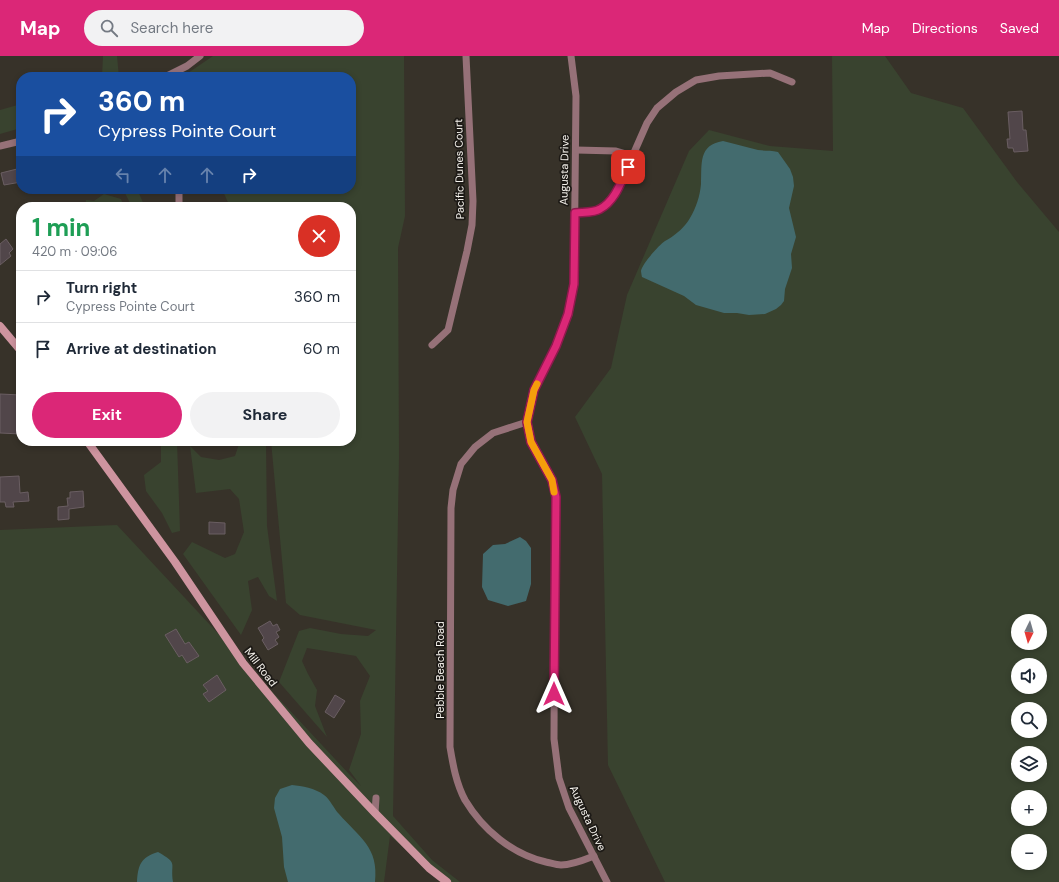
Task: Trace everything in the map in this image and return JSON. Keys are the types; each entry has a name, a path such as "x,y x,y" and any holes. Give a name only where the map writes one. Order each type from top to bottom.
{"main road":[{"path":"0,326 16,345"},
{"name":"Mill Road","path":"91,446 175,562 243,663 309,743 429,868 447,882"}],"street":[{"path":"180,72 200,56"},
{"name":"Pacific Dunes Court","path":"432,345 448,330 472,225 473,201 466,56"},
{"name":"Augusta Drive","path":"571,56 576,96 574,284 568,314 556,346 534,390 527,422 531,442 552,480 556,497 554,739 559,778 569,808 607,882"},
{"path":"575,213 599,210 610,202 618,189 647,123 658,108 676,92 696,80 719,76 770,73 792,82"},
{"path":"0,146 16,143"},
{"path":"576,150 616,151 633,156"},
{"name":"Pebble Beach Road","path":"527,422 493,433 474,446 461,464 453,490 450,747 454,773 465,799 484,825 508,846 539,860 561,865 580,862 594,856"},
{"path":"375,813 376,798"}],"green space":[{"path":"103,56 117,56 119,72 102,72"},
{"path":"213,56 404,56 405,216 398,248 399,455 393,816 432,860 460,882 443,882 390,836 384,882 0,882 0,530 117,525 361,786 349,770 361,734 360,701 370,676 356,656 307,648 302,661 317,690 315,706 327,737 279,682 299,631 310,628 341,634 368,636 376,630 300,615 286,603 271,446 356,446 356,202 228,202 224,194 356,194 356,72 189,72"},
{"path":"832,56 885,56 911,93 963,108 1017,182 1059,232 1059,882 665,882 608,765 602,474 575,417 611,368 627,295 689,151 709,130 770,146 833,151"},
{"path":"16,105 16,129 0,134 0,110"},
{"path":"104,194 121,199 122,202 86,202 86,200 94,201"},
{"path":"126,194 139,194 143,202 130,202"},
{"path":"161,446 177,446 180,531 172,533 162,513 146,491 144,475 161,462"},
{"path":"190,446 201,457 219,460 235,456 238,446 266,446 267,526 277,601 269,596 258,577 248,581 252,610 241,635 183,554 192,542 225,558 235,554 244,532 239,499 230,489 196,493"}],"water":[{"path":"723,141 758,150 778,152 790,169 793,177 794,186 789,208 796,237 791,254 792,268 785,289 784,301 776,309 765,314 749,315 724,313 696,305 684,296 642,277 642,268 651,255 662,243 680,230 689,220 699,197 702,163 705,151 715,143"},
{"path":"520,537 526,541 531,548 531,584 526,601 508,606 488,600 482,587 483,554 493,545 505,544"},
{"path":"292,785 313,789 324,795 337,812 360,836 371,851 374,860 375,882 288,882 284,867 282,837 274,808 275,798 280,789"},
{"path":"158,852 171,861 173,882 137,882 138,871 144,859"}],"building":[{"path":"1022,111 1023,130 1026,130 1028,151 1014,152 1013,148 1008,148 1007,139 1010,139 1008,112"},
{"path":"16,169 16,183 4,185 1,173"},
{"path":"6,239 13,249 9,253 11,256 0,265 0,244"},
{"path":"0,394 16,395 16,434 0,433"},
{"path":"19,476 20,493 28,492 29,501 13,502 14,507 6,507 5,502 0,502 0,477"},
{"path":"83,491 84,507 69,509 69,519 58,520 58,507 68,506 67,498 70,498 70,492"},
{"path":"209,522 225,523 225,534 209,534"},
{"path":"270,621 273,626 277,624 280,630 276,632 279,637 275,640 278,644 268,650 262,640 264,638 258,628"},
{"path":"176,629 185,644 189,642 199,656 187,663 182,655 179,657 165,635"},
{"path":"217,675 226,690 209,702 203,694 208,691 203,685"},
{"path":"335,695 345,701 334,718 325,712"}],"slow traffic":[{"path":"537,384 534,390 527,422 531,442 552,480 554,492"}],"route":[{"path":"554,694 556,497 552,480 531,442 527,422 534,390 556,346 568,314 574,284 575,213 599,210 610,202 628,167"}]}
